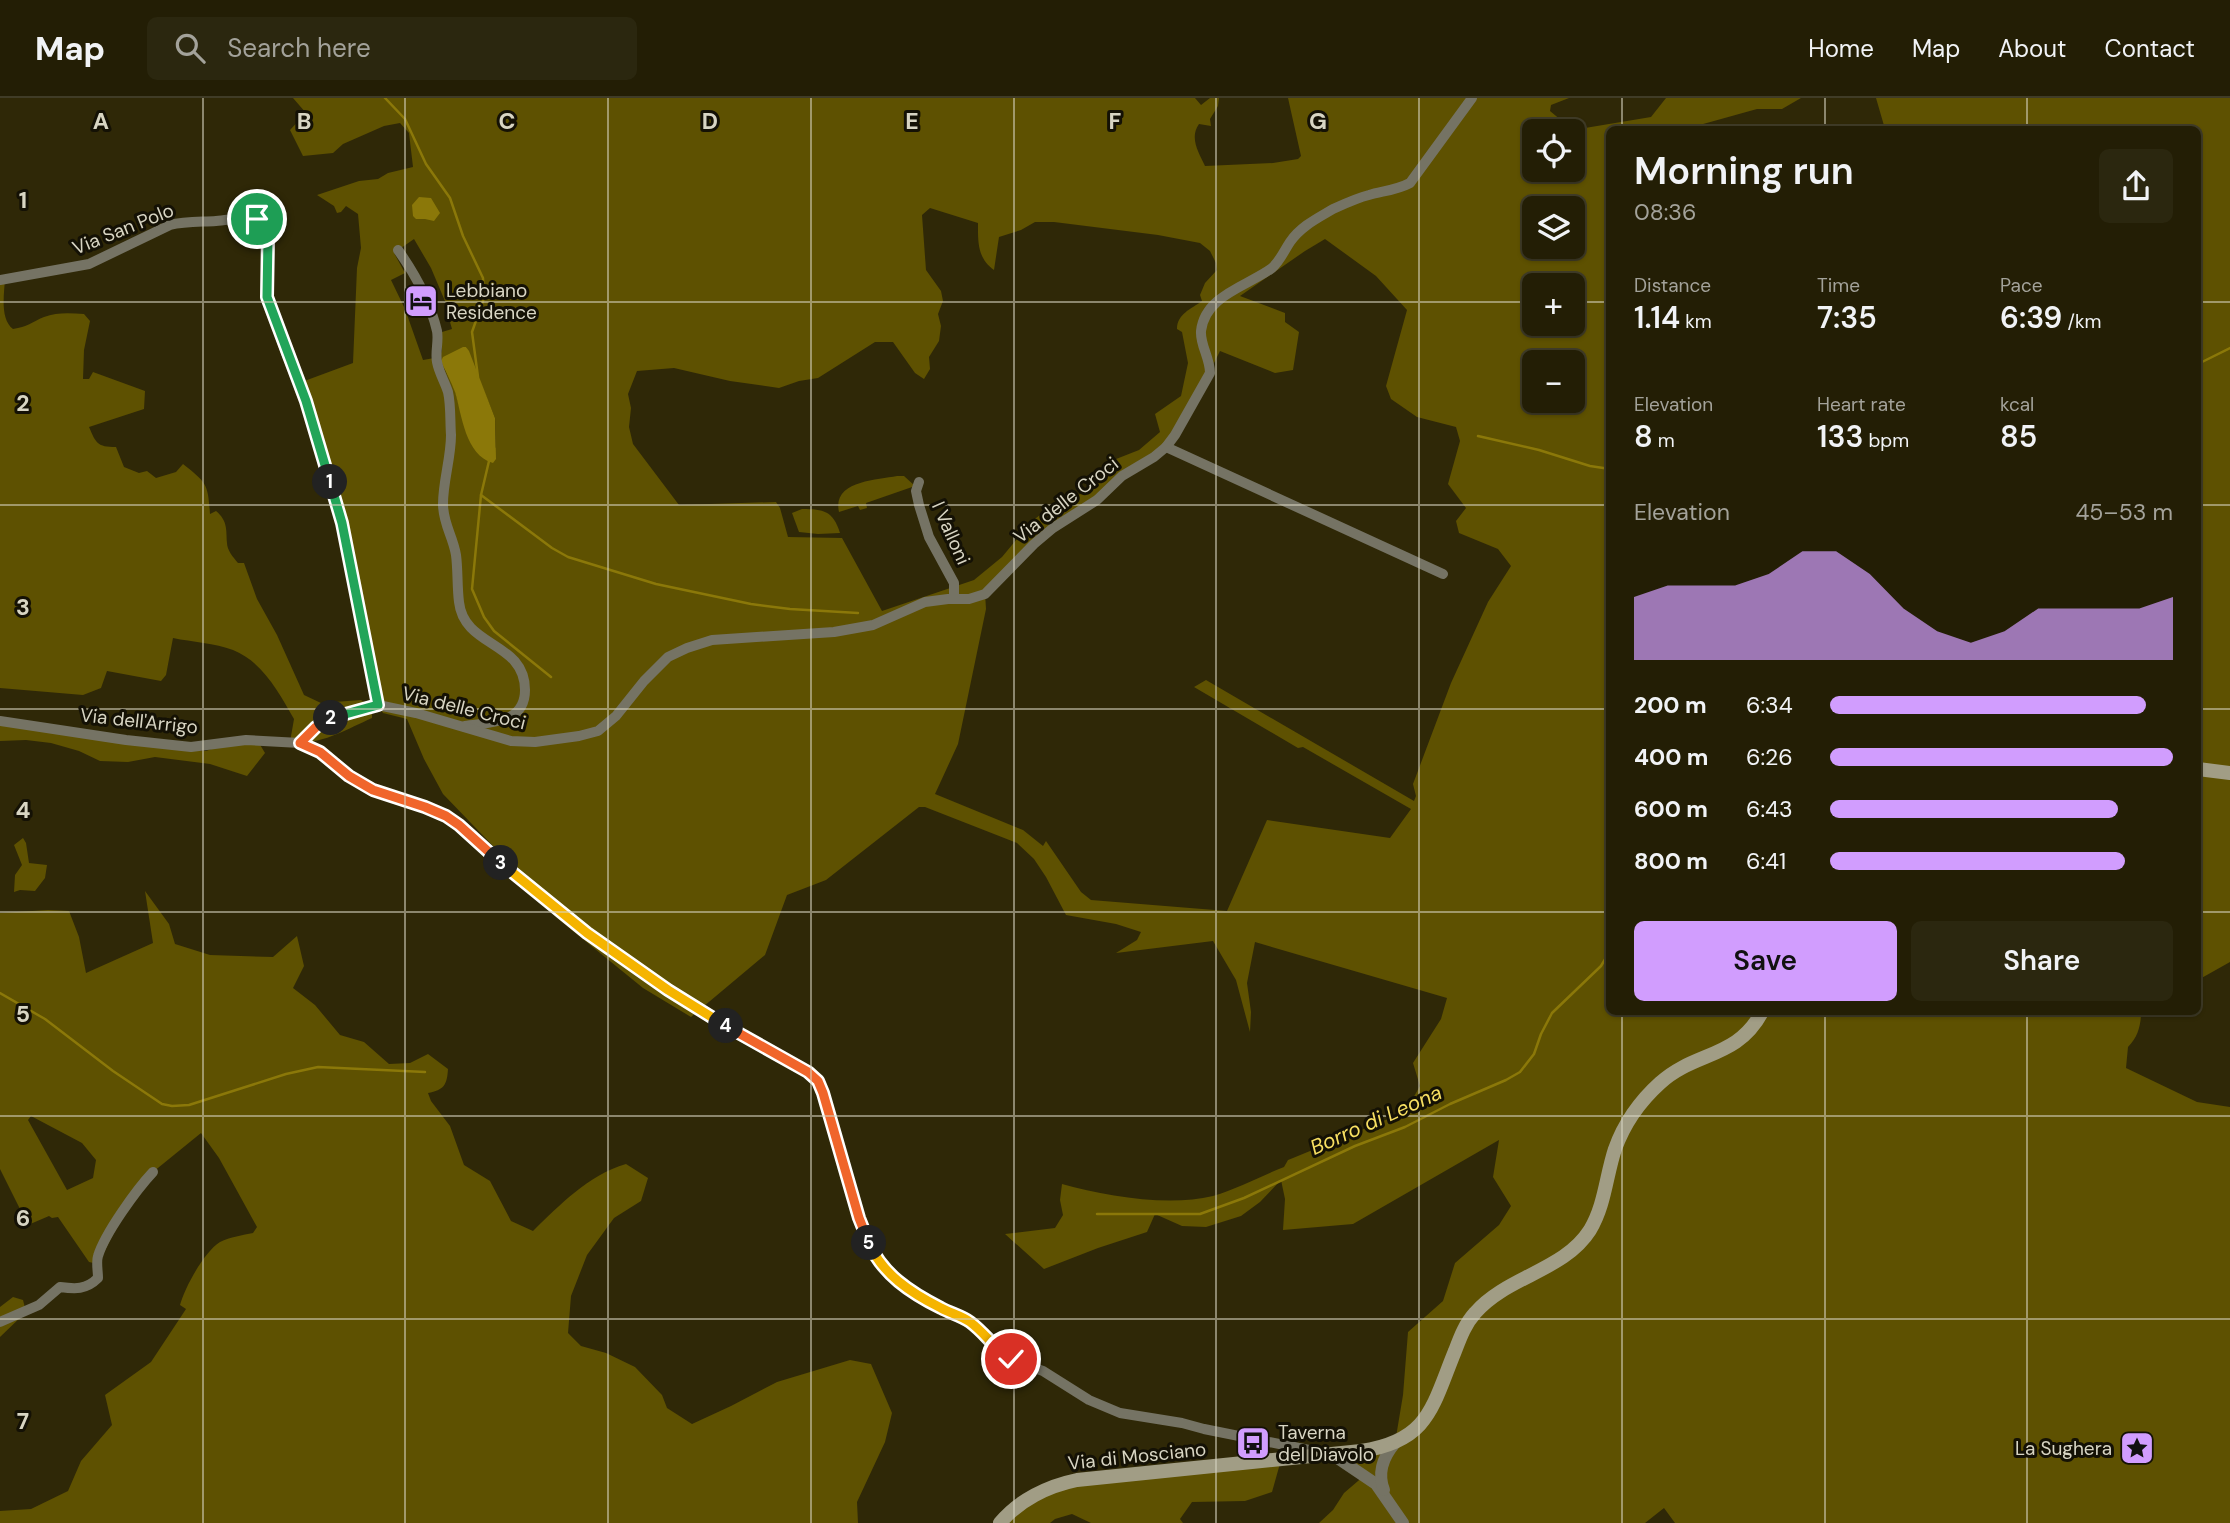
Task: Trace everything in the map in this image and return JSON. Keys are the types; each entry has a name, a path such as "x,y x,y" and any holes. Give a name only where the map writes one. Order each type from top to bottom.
{"main road":[{"path":"2201,769 2230,774"},
{"path":"1395,1443 1408,1436 1433,1408 1462,1334 1473,1315 1499,1290 1552,1264 1578,1245 1590,1230 1602,1202 1615,1149 1639,1105 1661,1082 1684,1066 1726,1049 1742,1038 1760,1015"},
{"name":"Via di Mosciano","path":"1000,1523 1028,1499 1058,1484 1333,1455 1381,1448 1395,1443"}],"street":[{"name":"Via delle Croci","path":"300,743 316,727 333,717 378,705 511,741 535,743 579,736 598,731 616,716 643,681 668,657 687,648 712,640 834,632 873,625 925,602 969,599 985,594 1052,528 1097,500 1122,477 1166,447 1210,373 1201,331 1216,303 1225,294 1273,267 1291,241 1312,221 1367,195 1410,183 1472,98"},
{"name":"Via San Polo","path":"0,280 89,264 170,225 182,222 249,217 257,219 268,237 267,297 306,401 342,523 378,705"},
{"path":"398,250 418,278 437,332 437,363 448,393 451,438 443,503 445,524 456,552 459,606 471,629 512,657 522,668 525,690 524,702 518,713 508,720 461,726"},
{"path":"1166,447 1443,574"},
{"name":"I Valloni","path":"919,482 916,491 919,505 929,537 954,583 954,598"},
{"name":"Via dell'Arrigo","path":"0,721 191,747 246,740 300,743 320,752 349,776 373,790 446,816 514,875 607,947 709,1017 808,1072 818,1081 859,1218 872,1250 884,1268 918,1295 968,1320 1003,1354 1043,1371 1089,1401 1120,1413 1182,1423 1333,1455"},
{"path":"0,1322 39,1305 60,1287 78,1289 90,1286 97,1278 98,1256 110,1233 136,1190 153,1172"},
{"path":"1387,1497 1381,1473 1384,1459 1395,1443"},
{"path":"1333,1455 1376,1484 1403,1523"}],"shaded area":[{"path":"293,98 1195,98 1201,105 1210,98 1219,98 1218,106 1210,119 1211,126 1199,124 1196,129 1196,145 1205,166 1273,163 1298,159 1301,156 1288,98 1569,98 1551,105 1550,111 1560,119 1522,119 1522,182 1585,182 1585,128 1651,117 1666,98 1801,98 1782,109 1757,109 1696,126 1606,126 1606,1015 2142,1015 2138,1033 2128,1047 2126,1068 2197,1102 2230,1107 2230,1523 1675,1523 1664,1508 1645,1523 1319,1523 1333,1510 1344,1493 1365,1475 1333,1455 1395,1443 1403,1395 1408,1332 1443,1301 1455,1263 1499,1225 1511,1206 1493,1177 1499,1140 1353,1224 1283,1230 1285,1199 1281,1180 1260,1202 1241,1216 1206,1227 1182,1226 1155,1214 1147,1232 1044,1269 1005,1234 1055,1228 1063,1215 1060,1200 1062,1184 1137,1199 1177,1200 1213,1196 1284,1167 1288,1160 1405,1112 1420,1086 1413,1063 1441,1019 1447,998 1255,942 1247,983 1251,1012 1250,1032 1236,980 1213,941 1116,953 1137,940 1141,932 1116,924 1066,915 1034,859 1017,843 925,807 919,807 826,880 787,895 765,955 691,1017 643,988 557,918 443,794 407,719 383,713 378,705 342,523 299,383 353,363 357,268 361,248 358,214 346,206 337,213 334,206 317,195 413,167 409,133 400,123 384,126 343,144 333,153 303,156 290,130 306,113","holes":["930,208 978,223 981,255 994,270 999,237 1035,222 1158,235 1200,243 1210,251 1217,270 1205,283 1200,295 1202,301 1179,319 1177,329 1182,332 1188,363 1181,396 1155,414 1160,432 1139,450 1111,461 1081,494 1059,500 1031,522 1002,557 974,580 882,611 842,538 788,537 776,502 679,505 633,444 629,427 631,408 628,394 637,371 674,368 730,381 779,388 818,378 875,342 893,342 915,373 924,379 930,369 929,357 939,341 941,326 938,314 943,301 941,291 926,270 922,215","414,239 431,268 453,320 450,322 452,329 442,332 440,326 440,357 423,360 405,309 391,280 405,273 394,253","1325,239 1376,276 1407,310 1386,386 1391,399 1417,417 1456,427 1460,441 1448,484 1466,508 1456,521 1459,533 1498,549 1511,566 1488,602 1451,683 1413,784 1416,796 1414,801 1206,680 1194,687 1298,748 1303,747 1411,809 1390,838 1267,820 1227,911 1091,900 1081,892 1046,841 1043,846 1023,830 935,794 958,744 986,609 985,593 1052,527 1165,446 1204,383 1220,351 1275,373 1293,370 1299,332 1285,322 1285,313 1240,296","466,347 495,418 496,448 466,431 454,387 444,369"]},
{"path":"1876,98 2230,98 2230,962 2201,978 2201,126 1884,126"},
{"path":"419,197 431,198 440,213 434,221 416,219 413,216 412,205"},
{"path":"5,279 4,313 13,329 59,314 84,314 90,321 84,350 83,379 89,379 93,372 145,391 144,409 89,427 96,440 101,445 116,447 124,467 139,473 147,471 156,478 176,472 183,464 197,476 207,490 210,514 216,511 223,518 229,551 238,563 244,563 257,599 277,635 304,695 321,703 361,700 372,707 372,718 312,742 290,742 294,719 269,679 253,662 233,650 173,638 166,675 161,681 107,671 101,688 83,695 0,688 0,280"},
{"path":"463,347 469,351 495,418 496,459 493,463 476,452 471,443 455,392 441,361 443,357"},
{"path":"904,476 915,486 866,503 867,508 860,510 858,506 839,512 842,494 849,488 868,481"},
{"path":"802,509 827,513 840,533 799,532 792,513"},
{"path":"0,723 206,751 217,747 259,743 265,753 247,776 210,764 155,757 128,762 100,761 79,751 51,743 0,741"},
{"path":"23,838 29,863 47,865 45,878 35,891 14,892 15,875 22,865 14,845"},
{"path":"145,891 169,924 175,944 210,955 273,957 297,936 304,966 293,988 315,1005 340,1035 364,1042 389,1064 410,1063 428,1054 448,1069 444,1086 428,1093 431,1101 450,1126 464,1165 490,1181 511,1221 533,1231 587,1183 626,1164 648,1178 641,1201 614,1218 587,1255 571,1296 568,1333 581,1346 606,1353 635,1367 662,1395 667,1408 692,1424 777,1382 850,1360 871,1364 892,1413 885,1442 857,1502 858,1523 0,1523 0,1511 31,1509 68,1491 81,1461 112,1425 105,1395 151,1362 186,1309 180,1305 182,1298 196,1270 214,1247 232,1237 253,1233 257,1227 219,1158 201,1133 153,1172 136,1190 98,1264 89,1262 58,1217 49,1216 28,1225 0,1169 0,913 69,911 79,937 86,973 153,943","holes":["31,1116 82,1143 96,1160 93,1178 67,1190 28,1120"]},
{"path":"13,1297 23,1300 26,1312 0,1337 0,1307"},
{"path":"1281,1460 1272,1492 1245,1501 1192,1502 1180,1519 1183,1523 1091,1523 1072,1514 1050,1523 1000,1523 1058,1484"}],"waterway":[{"path":"385,98 405,119 426,164 450,198 463,236 483,278 484,298 472,332 478,377"},
{"name":"Borro di Leona","path":"2201,362 2230,348"},
{"path":"1478,436 1606,468"},
{"path":"489,461 481,495 472,589 484,617 494,631 551,677"},
{"path":"481,495 568,557 656,584 751,604 858,613"},
{"name":"Borro di Leona","path":"1097,1214 1200,1214 1244,1198 1506,1080 1520,1072 1534,1054 1552,1013 1601,966 1606,958"},
{"path":"0,993 45,1019 113,1071 162,1104 172,1106 189,1105 286,1074 318,1067 425,1072"}],"place":[{"name":"Lebbiano Residence","path":"421,301"},
{"name":"Taverna del Diavolo","path":"1253,1443"},
{"name":"La Sughera","path":"2137,1448"}],"route":[{"path":"257,219 268,237 267,297 306,401 342,523 378,705 333,717 316,727 300,743 320,752 349,776 373,790 446,816 587,933 709,1017 808,1072 818,1081 823,1093 859,1218 872,1250 884,1268 918,1295 968,1320 1011,1359"}]}
